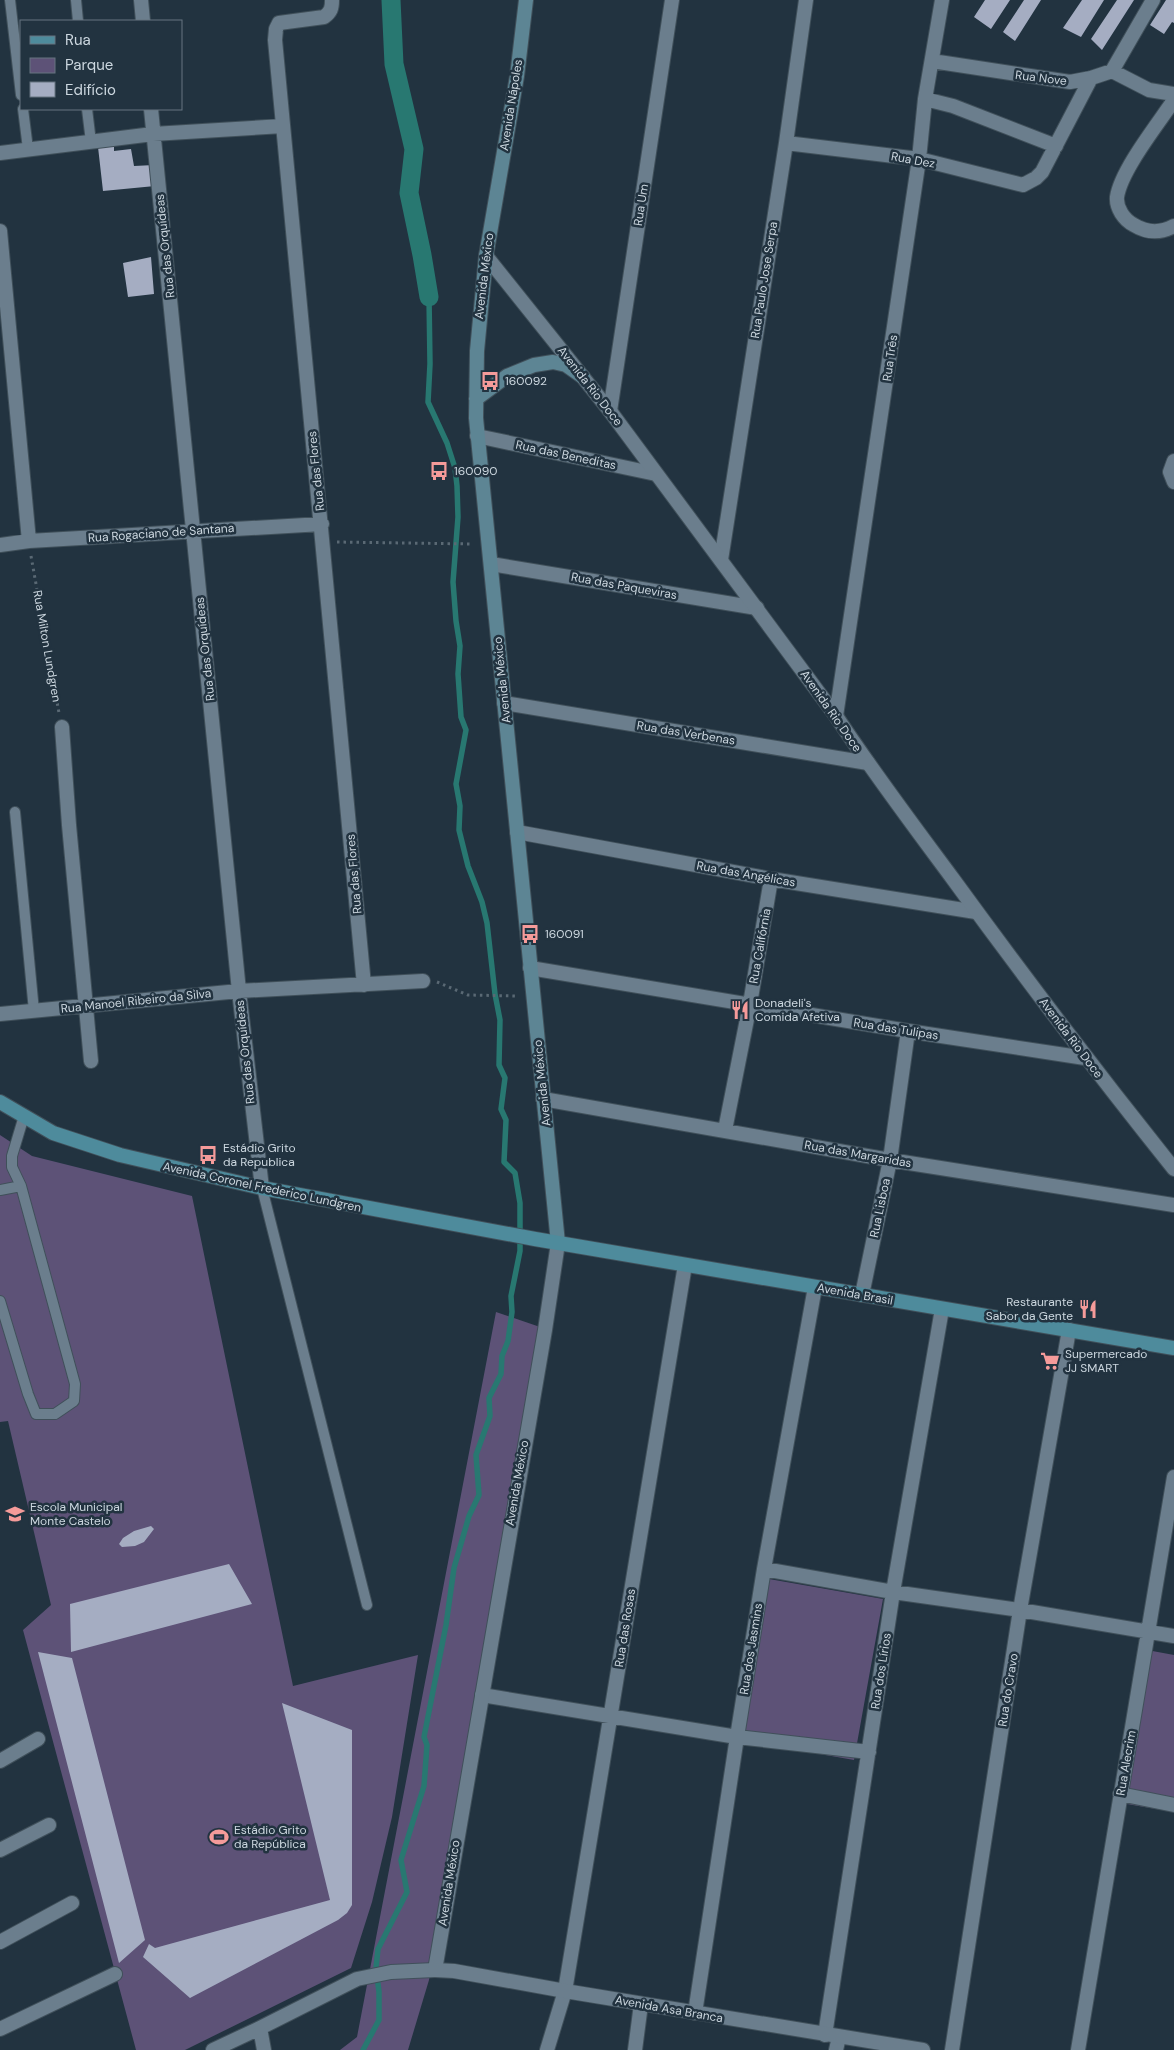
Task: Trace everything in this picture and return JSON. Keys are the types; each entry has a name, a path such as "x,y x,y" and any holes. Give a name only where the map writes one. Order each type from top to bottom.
{"main road":[{"name":"Avenida Nápoles","path":"493,209 517,76 526,0"},
{"name":"Avenida México","path":"493,209 476,352 477,436 558,1243"},
{"path":"476,399 507,376 534,365 553,362 566,365 583,377"},
{"name":"Avenida Coronel Frederico Lundgren","path":"0,1102 53,1133 120,1155 262,1188 535,1239"},
{"name":"Avenida Brasil","path":"535,1239 1174,1348"}],"street":[{"path":"141,0 143,20"},
{"name":"Rua das Flores","path":"332,0 330,12 324,17 279,23 274,40 322,524 364,985"},
{"name":"Rua Um","path":"610,411 672,0"},
{"name":"Rua Paulo Jose Serpa","path":"721,560 786,143 806,0"},
{"name":"Rua Três","path":"836,716 919,159 925,99 942,0"},
{"path":"1153,0 1112,71 1149,90 1174,94"},
{"name":"Rua Nove","path":"932,61 1070,82 1112,71"},
{"path":"925,99 953,106 1056,146 1091,78"},
{"path":"1174,100 1130,167 1117,198 1119,210 1129,222 1139,228 1152,232 1166,230 1174,226"},
{"name":"Rua das Orquídeas","path":"151,110 239,991 262,1188"},
{"path":"0,153 153,134 283,126"},
{"name":"Rua Dez","path":"786,143 919,159 1022,185 1036,178 1042,172 1056,146"},
{"path":"0,231 29,541"},
{"name":"Avenida Rio Doce","path":"486,256 610,411 836,716 976,912 1085,1058 1174,1169"},
{"name":"Rua das Beneditas","path":"477,436 656,474"},
{"path":"1174,460 1170,472 1174,482"},
{"name":"Rua Rogaciano de Santana","path":"0,545 29,541 194,530 322,524"},
{"name":"Rua das Paqueviras","path":"490,564 756,608"},
{"name":"Rua das Verbenas","path":"504,703 868,763"},
{"path":"62,727 91,1061"},
{"name":"Rua das Angélicas","path":"517,832 771,879 976,912"},
{"name":"Rua Califórnia","path":"725,1130 750,1004 771,879"},
{"name":"Rua das Tulipas","path":"530,968 908,1031 1085,1058"},
{"name":"Rua Manoel Ribeiro da Silva","path":"0,1014 239,991 423,981"},
{"name":"Rua Lisboa","path":"862,1295 890,1160 908,1031"},
{"name":"Rua das Margaridas","path":"543,1099 890,1160 1174,1205"},
{"name":"Avenida México","path":"435,1970 545,1330 558,1243"},
{"name":"Rua das Rosas","path":"547,2050 565,1991 685,1265"},
{"name":"Rua dos Jasmins","path":"695,2013 764,1568 815,1287"},
{"name":"Rua dos Lírios","path":"825,2035 893,1592 942,1309"},
{"name":"Rua do Cravo","path":"952,2050 1020,1610 1069,1330"},
{"name":"Rua Alecrim","path":"1078,2050 1174,1477"},
{"path":"764,1568 893,1592 1020,1610 1174,1636"},
{"path":"482,1695 737,1737 869,1752"},
{"path":"0,1760 38,1739"},
{"path":"1120,1794 1174,1805"},
{"path":"0,1850 49,1825"},
{"path":"0,1942 72,1903"},
{"name":"Avenida Asa Branca","path":"213,2050 357,1979 391,1972 435,1970 454,1971 825,2035 838,2044 923,2050"},
{"path":"0,2029 114,1974"},
{"path":"635,2050 641,2004"},
{"path":"260,2028 264,2050"}],"lane":[{"path":"10,0 20,86"},
{"path":"76,0 78,20"},
{"path":"23,110 28,149"},
{"path":"87,110 91,142"},
{"path":"15,812 34,1011"},
{"path":"0,1301 28,1394 36,1414 55,1414 74,1401 75,1384 22,1186 12,1167 12,1156 24,1116"},
{"path":"0,1190 22,1186"},
{"path":"262,1188 367,1605"}],"path":[{"name":"Rua Milton Lundgren","path":"29,541 62,727"},
{"path":"323,542 488,544"},
{"path":"423,981 436,981 468,994 504,995"}],"green space":[{"path":"0,1135 32,1156 192,1196 293,1686 418,1655 392,1817 372,1902 351,1968 185,2050 136,2050 23,1630 51,1605 8,1421 0,1422"},
{"path":"496,1312 543,1328 429,1980 408,2050 340,2050 357,2037"},
{"path":"769,1579 883,1599 854,1760 740,1740"},
{"path":"1147,1650 1174,1655 1174,1812 1121,1803"}],"building":[{"path":"985,0 1010,0 991,29 974,17"},
{"path":"1024,0 1041,0 1015,41 1003,32"},
{"path":"1082,0 1104,0 1081,37 1063,28"},
{"path":"1117,0 1134,0 1102,50 1091,39"},
{"path":"1166,0 1174,0 1174,23 1172,22 1164,34 1150,25"},
{"path":"114,144 114,151 131,149 134,166 154,165 155,186 103,191 98,147"},
{"path":"151,257 154,294 128,297 123,263"},
{"path":"151,1526 154,1529 144,1542 135,1546 122,1547 119,1544 123,1538 134,1531"},
{"path":"229,1564 252,1604 71,1652 70,1604"},
{"path":"38,1652 72,1658 145,1940 119,1963"},
{"path":"282,1703 352,1730 352,1905 347,1913 338,1920 190,1998 143,1957 149,1944 155,1948 330,1900"}],"waterway":[{"path":"391,0 394,64 414,149 409,193 429,297"},
{"path":"363,2050 379,2020 379,1992 376,1968 378,1949 407,1892 401,1860 424,1786 427,1745 424,1737 446,1625 454,1568 469,1516 479,1495 476,1455 490,1416 489,1398 501,1374 502,1356 508,1341 512,1312 511,1296 520,1251 520,1203 515,1173 504,1162 506,1120 501,1109 505,1078 499,1065 500,1020 495,994 487,923 482,902 468,866 459,830 460,806 456,784 466,730 461,717 458,674 460,646 453,582 458,517 457,486 455,468 447,443 428,402 430,364 429,297"}],"place":[{"name":"160092","path":"490,381"},
{"name":"160090","path":"439,471"},
{"name":"160091","path":"530,934"},
{"name":"Donadeli's Comida Afetiva","path":"740,1010"},
{"name":"Estádio Grito da Republica","path":"208,1155"},
{"name":"Restaurante Sabor da Gente","path":"1088,1309"},
{"name":"Supermercado JJ SMART","path":"1050,1361"},
{"name":"Escola Municipal Monte Castelo","path":"15,1514"},
{"name":"Estádio Grito da República","path":"219,1837"}]}
